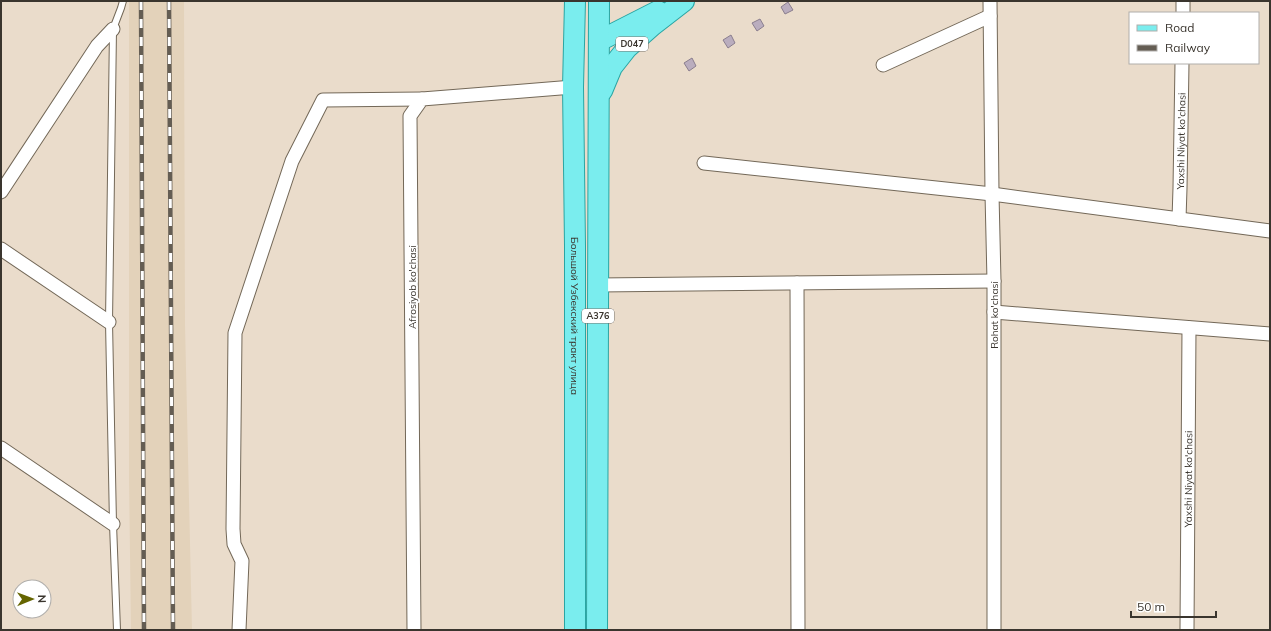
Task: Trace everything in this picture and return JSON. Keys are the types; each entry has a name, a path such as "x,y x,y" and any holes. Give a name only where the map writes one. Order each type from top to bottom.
{"main road":[{"name":"Большой Узбекский тракт улица","path":"575,1 573,87 575,269 575,630"},
{"name":"A376","path":"597,630 599,1"},
{"name":"D047","path":"599,41 678,1"},
{"name":"D047","path":"599,100 612,67 627,48 653,25 684,1"}],"street":[{"name":"Rohat ko'chasi","path":"990,1 994,280 994,630"},
{"path":"1183,1 1183,12"},
{"path":"883,65 990,16"},
{"path":"1,192 97,46 113,29"},
{"name":"Yaxshi Niyat ko'chasi","path":"1179,219 1182,64"},
{"path":"239,630 242,561 234,544 233,529 235,333 292,162 323,100 422,99 573,87"},
{"name":"Afrosiyob ko'chasi","path":"414,630 410,116 422,99"},
{"path":"704,163 992,194 1270,230"},
{"path":"1,249 109,322"},
{"path":"598,285 994,280"},
{"path":"798,283 798,630"},
{"path":"994,312 1270,334"},
{"name":"Yaxshi Niyat ko'chasi","path":"1187,630 1189,328"},
{"path":"1,448 113,524"}],"lane":[{"path":"117,630 113,524 109,322 113,29 123,1"}],"shaded area":[{"path":"129,1 184,1 185,325 192,630 131,630 129,478"}],"building":[{"path":"788,2 793,10 785,14 781,7"},
{"path":"760,19 764,26 757,31 752,23"},
{"path":"731,35 735,43 728,48 723,40"},
{"path":"692,58 696,66 689,71 684,63"}],"railway":[{"path":"141,1 144,630"},
{"path":"169,1 173,630"}]}
